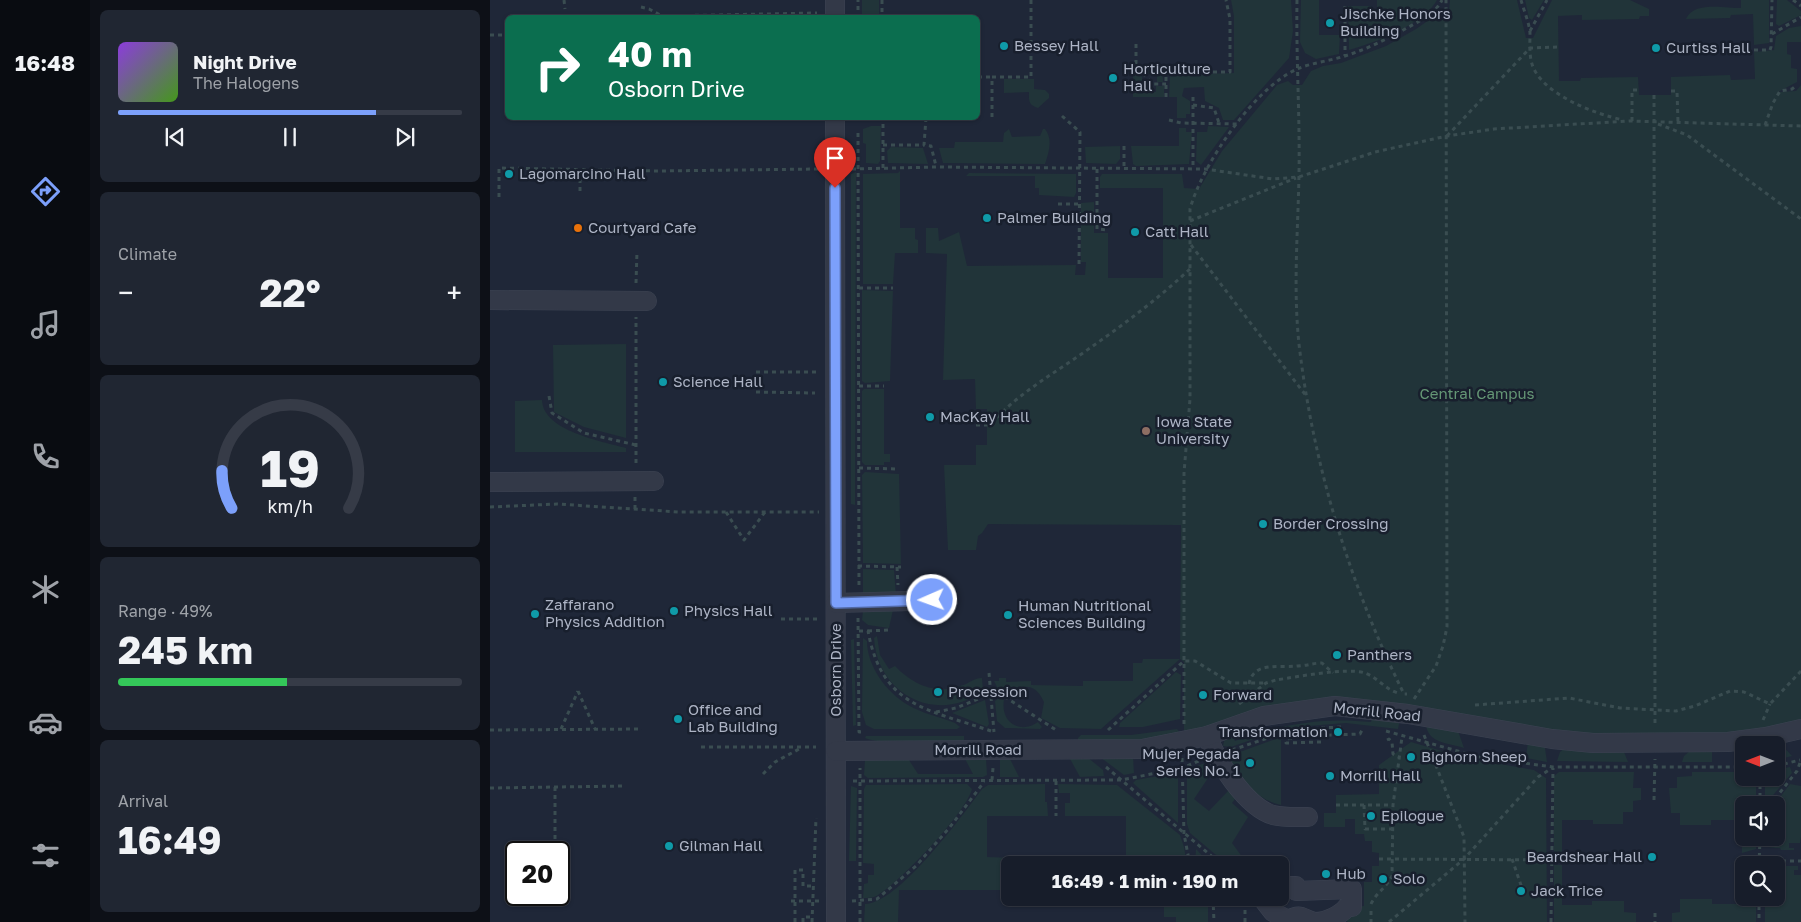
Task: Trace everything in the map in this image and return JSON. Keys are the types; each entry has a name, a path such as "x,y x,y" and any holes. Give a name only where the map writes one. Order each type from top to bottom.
{"street":[{"name":"Osborn Drive","path":"835,120 836,922"},
{"path":"490,300 642,301"},
{"path":"490,482 645,482"},
{"path":"836,603 948,600"},
{"name":"Morrill Road","path":"836,751 1142,749 1207,736 1264,716 1335,706 1411,714 1543,737 1593,743 1728,742 1766,737 1801,729"},
{"path":"1207,736 1214,756 1228,776 1260,807 1272,814 1308,817"},
{"path":"1268,906 1273,912 1288,920 1304,916 1315,922 1340,916 1347,907 1352,907 1352,889 1296,891 1296,886 1289,886"}],"path":[{"path":"564,0 564,9"},
{"path":"858,0 858,15"},
{"path":"882,0 882,15"},
{"path":"980,77 1031,77 1031,0"},
{"path":"1166,72 1230,72 1230,19 1226,0"},
{"path":"1297,0 1299,177 1295,293 1299,343 1307,398 1329,494 1345,550 1364,604 1404,694"},
{"path":"1192,722 1184,724 1184,473 1190,399 1192,268 1190,221 1195,191 1205,169 1250,107 1277,81 1297,69 1378,45 1432,14 1444,0"},
{"path":"1415,696 1436,666 1447,627 1447,136 1444,0"},
{"path":"1521,0 1530,32 1532,64 1544,85 1558,94 1606,116 1630,121"},
{"path":"1530,32 1547,0"},
{"path":"1754,50 1770,50 1772,0"},
{"path":"1793,0 1801,6"},
{"path":"1345,6 1345,56"},
{"path":"641,7 660,15"},
{"path":"691,15 835,10"},
{"path":"1772,34 1801,17"},
{"path":"490,35 505,35"},
{"path":"1136,44 1136,66 1152,84 1166,84"},
{"path":"1447,136 1530,48 1558,47"},
{"path":"1165,65 1166,97"},
{"path":"992,76 992,117"},
{"path":"1765,125 1773,103 1780,91 1792,90 1797,85"},
{"path":"1630,121 1632,90 1638,90"},
{"path":"1671,91 1677,91 1678,122"},
{"path":"1654,95 1655,732"},
{"path":"1193,97 1193,169"},
{"path":"1193,105 1214,108 1219,123"},
{"path":"1062,116 1080,132 1079,268"},
{"path":"883,120 883,168"},
{"path":"924,146 926,120"},
{"path":"1169,120 1193,123 1238,124"},
{"path":"1190,221 1299,177 1375,152 1447,136 1537,125 1630,121 1801,126"},
{"path":"1655,122 1687,135 1801,218"},
{"path":"858,133 859,592"},
{"path":"884,145 931,146 936,167"},
{"path":"1124,146 1124,169"},
{"path":"500,197 499,168 580,171 817,169"},
{"path":"858,168 1205,169 1273,179 1299,177"},
{"path":"1098,169 1097,229 1108,230"},
{"path":"580,171 580,194"},
{"path":"1058,204 1080,204"},
{"path":"1163,234 1190,235"},
{"path":"1190,244 1307,398"},
{"path":"635,509 645,482 636,445 642,301 636,251"},
{"path":"976,425 990,425 1008,404 1142,309 1192,268"},
{"path":"859,288 894,288"},
{"path":"756,372 816,372"},
{"path":"859,386 884,386"},
{"path":"756,392 815,392"},
{"path":"549,396 552,413 584,433 636,445"},
{"path":"859,468 899,469"},
{"path":"490,507 557,504 726,512 816,512 816,521"},
{"path":"726,512 744,540 765,512"},
{"path":"858,566 901,567"},
{"path":"816,609 816,628"},
{"path":"858,613 859,732"},
{"path":"781,619 816,619"},
{"path":"859,631 889,630"},
{"path":"868,631 875,662 882,676 895,691 914,704 994,732 989,673"},
{"path":"1106,733 1184,662 1195,661 1231,683 1266,683 1333,673 1364,673 1388,690 1423,697"},
{"path":"1249,684 1255,671 1265,667 1322,663 1333,673"},
{"path":"1761,728 1770,704 1801,671"},
{"path":"1237,705 1266,683"},
{"path":"561,729 578,691 595,729"},
{"path":"1465,704 1483,706 1539,699 1569,698 1620,708 1676,711 1695,706 1730,691 1744,692 1770,704"},
{"path":"936,712 956,708 990,694 1005,697 1060,733"},
{"path":"1318,728 1348,727"},
{"path":"490,730 642,728"},
{"path":"1356,728 1370,729"},
{"path":"1321,742 1286,743 1287,739 1290,738 1360,734 1363,728"},
{"path":"1371,922 1371,905 1375,896 1389,883 1392,876 1392,805 1398,757 1404,729"},
{"path":"1383,730 1479,757 1553,767 1735,767"},
{"path":"1422,730 1464,838 1464,922"},
{"path":"1224,752 1288,732"},
{"path":"816,739 816,756"},
{"path":"1387,740 1389,739 1392,742 1394,754 1398,757"},
{"path":"701,747 816,747"},
{"path":"763,774 775,762 803,747"},
{"path":"1182,750 1184,834 1188,856"},
{"path":"852,781 1121,780 1182,768 1207,758"},
{"path":"1785,764 1801,760"},
{"path":"1777,796 1797,771 1801,760"},
{"path":"860,763 860,922"},
{"path":"1100,763 1211,856"},
{"path":"1389,922 1464,859 1538,777 1553,767"},
{"path":"1551,922 1553,767"},
{"path":"1654,773 1654,800"},
{"path":"1056,781 1056,816"},
{"path":"860,901 877,899 916,866 950,827 984,782"},
{"path":"490,788 624,786"},
{"path":"555,787 555,840"},
{"path":"1336,805 1392,805"},
{"path":"1364,805 1365,829 1392,829"},
{"path":"812,922 816,816"},
{"path":"1379,859 1562,860"},
{"path":"1512,859 1522,888"},
{"path":"1785,862 1801,861"},
{"path":"795,922 793,901 795,870 803,870 803,886 812,886"},
{"path":"793,901 812,901"},
{"path":"1213,906 1214,922"},
{"path":"1245,906 1245,922"},
{"path":"1759,906 1759,922"},
{"path":"1655,913 1655,922"},
{"path":"803,922 803,917 812,917"}],"green space":[{"path":"862,0 879,0 879,15 862,15"},
{"path":"1231,0 1291,0 1293,31 1289,58 1234,120 1223,120 1219,108 1205,101 1204,87 1184,88 1182,96 1190,101 1190,114 1186,114 1186,118 1177,118 1177,97 1169,97 1170,75 1234,73 1234,16"},
{"path":"1301,0 1319,0 1319,35 1340,35 1339,54 1316,59 1305,53 1300,42"},
{"path":"1377,0 1437,0 1431,9 1410,25 1372,43 1349,50 1348,6 1371,6 1371,11 1377,11"},
{"name":"Central Campus","path":"1450,0 1517,0 1526,38 1533,38 1552,0 1630,0 1649,9 1649,16 1640,16 1639,19 1582,20 1582,15 1558,16 1559,81 1580,81 1581,78 1638,77 1639,95 1671,95 1671,77 1730,75 1731,80 1755,79 1754,52 1774,50 1776,36 1789,28 1801,26 1801,42 1787,42 1787,54 1791,55 1791,68 1797,69 1797,82 1778,92 1796,91 1801,85 1801,729 1642,743 1335,706 1184,732 1184,662 1180,659 1181,525 988,524 978,536 976,550 948,550 944,465 976,465 976,445 987,445 987,409 976,409 975,379 943,380 947,254 926,253 926,228 938,228 939,241 959,232 967,266 1076,265 1075,275 1085,275 1086,262 1081,262 1081,203 1094,202 1094,233 1108,233 1108,278 1163,278 1163,188 1100,188 1100,177 1102,174 1182,174 1184,188 1199,189 1222,151 1277,85 1288,81 1293,85 1302,85 1311,71 1323,66 1341,63 1386,46 1436,15 1443,15 1449,11"},
{"path":"1525,0 1544,0 1532,20 1529,18"},
{"path":"1741,0 1769,0 1769,43 1754,45 1753,14 1731,15 1730,18 1686,19 1690,13 1702,8 1741,8"},
{"path":"1777,0 1787,0 1801,11 1801,15 1779,26 1776,24"},
{"path":"1140,65 1162,65 1163,82 1157,82 1157,76 1151,76"},
{"path":"1133,66 1142,77 1142,92 1156,92 1156,86 1164,86 1164,97 1133,97"},
{"path":"1004,79 1034,79 1034,89 1045,90 1049,94 1049,98 1038,108 1032,106 1029,92 1004,93"},
{"path":"871,126 881,126 880,161 878,164 866,163 866,144 863,143 863,129"},
{"path":"1208,126 1229,127 1201,165 1196,161 1197,132 1207,132"},
{"path":"1179,128 1186,128 1186,132 1192,132 1189,164 1136,166 1133,164 1131,146 1179,146"},
{"path":"1009,129 1012,137 1040,136 1043,129 1045,129 1050,141 1045,164 943,163 939,148 954,148 955,142 1003,142 1004,133"},
{"path":"1120,146 1120,159 1116,164 1086,163 1085,147"},
{"path":"891,147 923,148 928,164 888,163 887,151"},
{"path":"900,171 900,228 915,228 915,239 918,240 918,253 895,253 893,284 863,284 863,174 898,173"},
{"path":"856,172 855,505 851,504 851,174"},
{"path":"969,173 1076,174 1076,193 1074,197 1039,195 1039,188 1035,188 1035,176 966,176"},
{"path":"862,290 893,291 890,381 865,383 862,381"},
{"path":"626,344 626,438 584,427 554,412 553,345"},
{"path":"864,389 884,389 884,454 890,454 890,462 884,462 884,465 865,465 862,462 862,391"},
{"path":"542,400 545,411 552,420 562,427 589,438 626,448 626,452 515,452 515,401"},
{"path":"865,472 899,474 901,564 863,563 862,475"},
{"path":"863,569 894,570 896,595 863,595"},
{"path":"893,610 889,628 868,625 862,620 863,611"},
{"path":"877,636 880,655 889,669 895,666 916,683 942,689 963,685 982,678 983,691 965,701 947,705 929,704 912,698 897,688 886,675 878,658 874,638"},
{"path":"863,638 867,641 870,660 874,669 892,693 913,708 955,723 960,727 957,729 874,729 866,725 862,712"},
{"path":"854,639 856,725 853,726 851,640"},
{"path":"1143,659 1180,659 1101,729 1060,728 1041,718 1044,702 1035,689 1024,687 999,691 994,681 999,681 999,678 1006,678 1006,682 1031,681 1031,685 1083,686 1083,681 1133,681 1133,663 1142,663"},
{"path":"1176,672 1181,675 1180,719 1143,727 1119,727 1120,723"},
{"path":"999,698 1004,700 1005,715 1013,724 1018,727 1025,727 1038,722 1042,727 1040,729 1005,728 997,721 995,701"},
{"path":"985,700 989,724 987,727 952,713"},
{"path":"1373,714 1400,719 1398,729 1346,723 1308,726 1274,732 1231,747 1223,746 1225,737 1232,734 1235,741 1269,730 1302,723 1336,720 1371,722"},
{"path":"1426,724 1457,728 1464,748 1434,739 1427,730"},
{"path":"1177,729 1180,733 1143,740 1078,740 1081,735 1131,735"},
{"path":"866,736 964,736 964,741 885,742 865,738"},
{"path":"1281,737 1281,805 1264,798 1249,787 1226,757"},
{"path":"1528,741 1545,748 1547,762 1526,758"},
{"path":"1411,742 1466,758 1534,770 1546,778 1547,922 1348,922 1340,916 1347,907 1364,906 1364,882 1372,882 1372,866 1379,866 1379,853 1372,852 1372,841 1365,841 1364,834 1355,834 1355,819 1345,819 1345,827 1324,827 1324,813 1336,813 1336,795 1379,794 1379,765"},
{"path":"1566,747 1619,750 1624,752 1628,762 1557,761 1560,752"},
{"path":"1785,748 1792,756 1785,758"},
{"path":"1692,749 1712,749 1712,762 1682,762 1684,756"},
{"path":"1133,756 1134,773 1124,775 1100,757"},
{"path":"907,757 918,774 973,774 964,757 986,757 987,775 983,777 868,778 864,775 865,760"},
{"path":"1000,757 1009,757 1019,777 1000,777"},
{"path":"1069,757 1087,757 1103,770 1104,776 1080,777"},
{"path":"1209,763 1210,775 1194,799 1209,811 1229,790 1238,795 1232,803 1248,817 1232,843 1241,856 1217,856 1190,833 1187,824 1187,770"},
{"path":"1790,767 1792,773 1785,781 1785,768"},
{"path":"1559,772 1634,772 1633,788 1641,788 1641,800 1633,801 1633,812 1623,812 1623,824 1593,824 1593,820 1562,820 1562,853 1554,853 1554,776"},
{"path":"1692,772 1735,772 1735,786 1756,786 1756,796 1735,796 1735,820 1711,820 1711,825 1680,825 1680,813 1671,813 1669,788 1677,788 1677,777 1692,776"},
{"path":"1175,773 1178,777 1178,823 1133,783 1136,780"},
{"path":"967,784 972,789 967,800 958,814 931,846 888,888 875,897 863,898 864,884 868,883 868,875 874,875 874,864 863,863 864,789 866,785"},
{"path":"1045,784 1045,802 1047,802 1048,816 987,816 987,857 1001,858 1001,890 899,890 898,922 864,922 865,904 879,900 911,875 945,837 982,789 988,785"},
{"path":"1058,784 1117,785 1180,835 1186,856 1126,856 1126,816 1065,816 1065,803 1070,803 1070,793 1059,793"},
{"path":"1790,784 1801,786 1800,843 1789,843 1789,848 1794,848 1794,850 1781,850 1780,848 1768,846 1785,846 1785,796 1781,796"},
{"path":"851,786 857,788 856,861 849,861"},
{"path":"1765,786 1781,786 1772,796 1765,796"},
{"path":"1742,846 1756,846 1756,849 1742,853"},
{"path":"1196,849 1203,856 1196,856"},
{"path":"1554,865 1562,865 1562,905 1592,905 1592,901 1624,901 1624,912 1636,913 1636,922 1554,922"},
{"path":"1785,866 1798,866 1798,870 1794,870 1794,875 1801,875 1801,922 1765,922 1765,906 1785,906"},
{"path":"1680,899 1712,899 1712,904 1756,906 1756,922 1672,922 1672,913 1680,912"},
{"path":"1164,906 1208,906 1208,922 1176,922 1176,917 1164,917"}],"place":[{"name":"Jischke Honors Building","path":"1330,23"},
{"name":"Bessey Hall","path":"1004,46"},
{"name":"Curtiss Hall","path":"1656,48"},
{"name":"Horticulture Hall","path":"1113,78"},
{"name":"Lagomarcino Hall","path":"509,174"},
{"name":"Palmer Building","path":"987,218"},
{"name":"Courtyard Cafe","path":"578,228"},
{"name":"Catt Hall","path":"1135,232"},
{"name":"Science Hall","path":"663,382"},
{"name":"MacKay Hall","path":"930,417"},
{"name":"Iowa State University","path":"1146,431"},
{"name":"Border Crossing","path":"1263,524"},
{"name":"Physics Hall","path":"674,611"},
{"name":"Zaffarano Physics Addition","path":"535,614"},
{"name":"Human Nutritional Sciences Building","path":"1008,615"},
{"name":"Panthers","path":"1337,655"},
{"name":"Procession","path":"938,692"},
{"name":"Forward","path":"1203,695"},
{"name":"Office and Lab Building","path":"678,719"},
{"name":"Transformation","path":"1338,732"},
{"name":"Bighorn Sheep","path":"1411,757"},
{"name":"Mujer Pegada Series No. 1","path":"1250,763"},
{"name":"Morrill Hall","path":"1330,776"},
{"name":"Epilogue","path":"1371,816"},
{"name":"Gilman Hall","path":"669,846"},
{"name":"Beardshear Hall","path":"1652,857"},
{"name":"Hub","path":"1326,874"},
{"name":"Solo","path":"1383,879"},
{"name":"Jack Trice","path":"1521,891"}],"route":[{"path":"835,188 836,603 932,600"}]}
